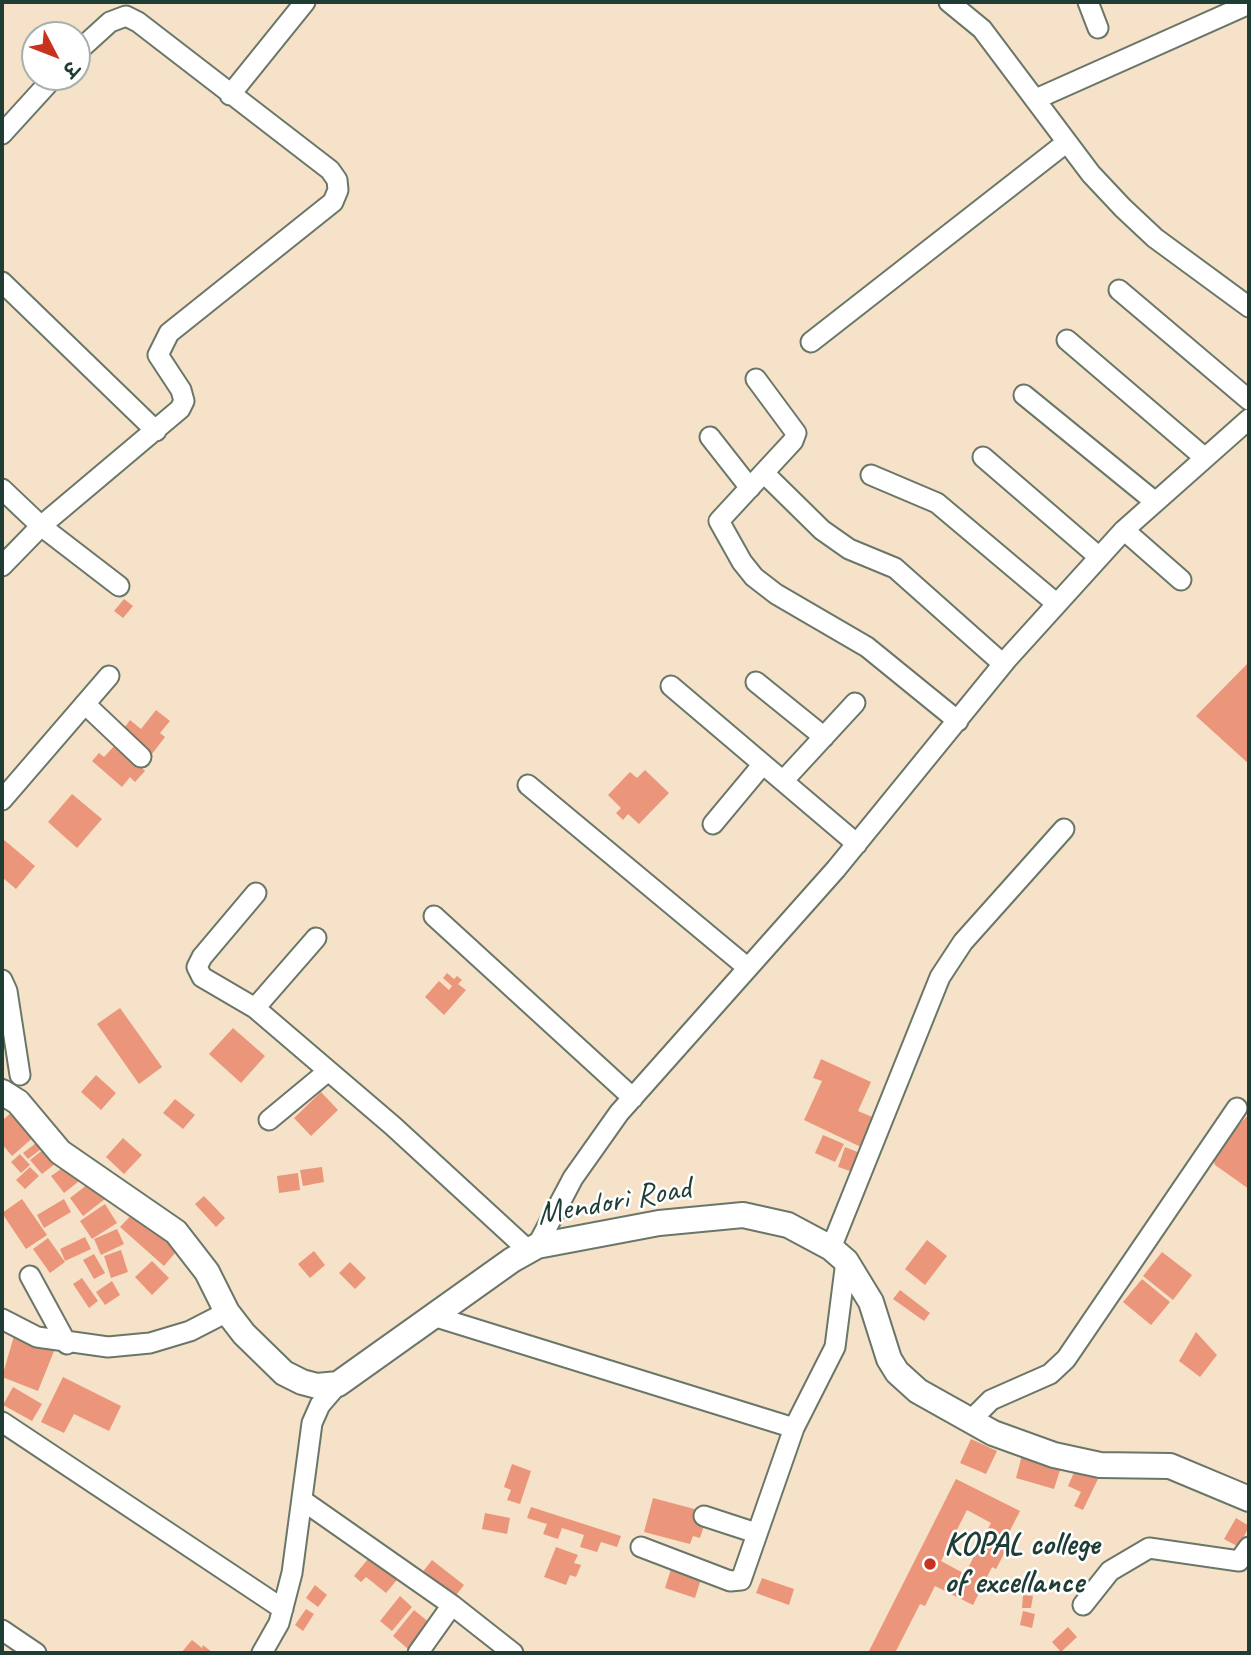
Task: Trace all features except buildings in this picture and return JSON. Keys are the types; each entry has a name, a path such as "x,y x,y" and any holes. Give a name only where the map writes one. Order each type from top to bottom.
{"main road":[{"path":"11,1084 18,1102 60,1152 176,1232 207,1272 228,1312 244,1334 284,1373 317,1386 338,1384"},
{"name":"Mendori Road","path":"338,1384 433,1315 533,1248 659,1223 743,1215 788,1225 838,1255"},
{"path":"838,1255 871,1302 882,1344 897,1372 918,1391 1008,1440 1055,1455 1100,1465 1170,1466 1249,1499"}],"street":[{"path":"949,2 982,29 1091,174 1155,238 1249,307"},
{"path":"1088,2 1098,28"},
{"path":"230,95 297,5"},
{"path":"1036,99 1236,5"},
{"path":"2,566 41,526 180,409 184,401 181,390 158,355 169,333 332,202 338,190 337,180 330,170 138,22 126,16 102,27 91,38"},
{"path":"2,134 41,91"},
{"path":"811,342 1067,142"},
{"path":"2,282 156,431"},
{"path":"1119,290 1249,400"},
{"path":"1068,340 1205,458"},
{"path":"756,379 796,433 793,442 719,521 754,577 776,594 867,647 958,721"},
{"path":"1024,395 1154,501"},
{"path":"256,893 197,967 202,977 255,1007 533,1248 573,1178 633,1098 857,844 1003,664 1124,530 1249,419"},
{"path":"710,437 750,488"},
{"path":"983,457 1099,557"},
{"path":"765,474 822,530 849,549 895,568 1003,664"},
{"path":"872,475 937,503 1057,604"},
{"path":"2,489 41,526 119,586"},
{"path":"1124,530 1181,580"},
{"path":"2,800 109,676"},
{"path":"756,682 824,737"},
{"path":"671,686 857,844"},
{"path":"783,781 855,703"},
{"path":"85,704 141,757"},
{"path":"713,824 763,764"},
{"path":"528,785 748,968"},
{"path":"641,1547 736,1582 741,1580 794,1428 835,1346 838,1255 940,977 963,942 1064,829"},
{"path":"434,916 633,1098"},
{"path":"255,1007 316,938"},
{"path":"2,980 7,991 11,1084"},
{"path":"268,1120 327,1072"},
{"path":"971,1420 991,1400 1050,1374 1066,1359 1237,1108"},
{"path":"30,1276 67,1344"},
{"path":"2,1320 37,1337 67,1344 108,1347 150,1343 190,1331 228,1312"},
{"path":"433,1315 794,1428"},
{"path":"262,1653 273,1638 292,1573 312,1423 320,1405 338,1384"},
{"path":"2,1422 283,1609"},
{"path":"302,1500 452,1605 513,1653"},
{"path":"704,1516 756,1533"},
{"path":"1083,1605 1110,1571 1149,1548 1246,1559"},
{"path":"418,1653 452,1605"},
{"path":"2,1630 14,1647 36,1653"}],"place":[{"name":"KOPAL college of excellance","path":"930,1564"}]}
